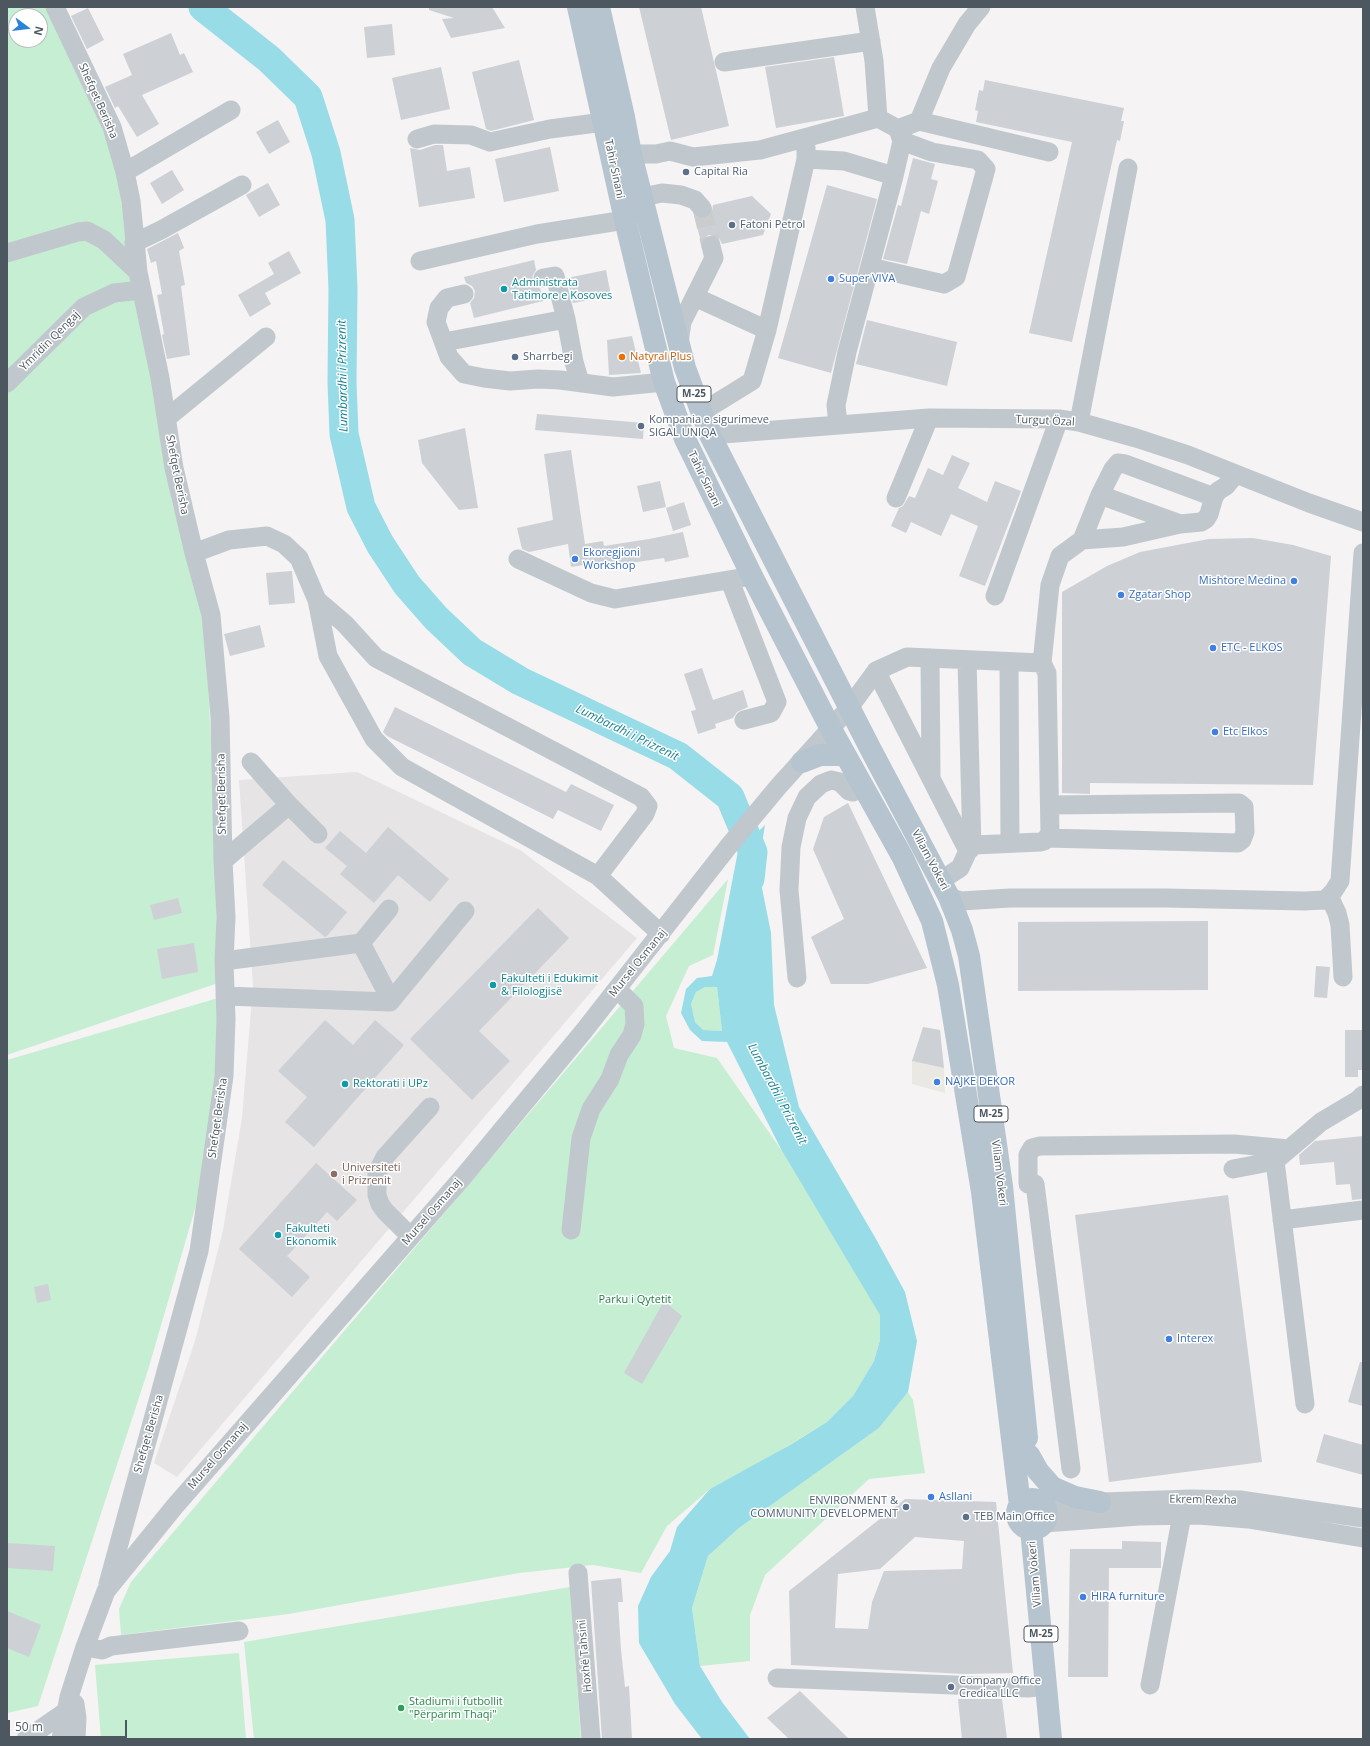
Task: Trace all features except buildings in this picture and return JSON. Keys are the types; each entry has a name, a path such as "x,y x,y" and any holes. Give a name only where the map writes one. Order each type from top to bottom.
{"main road":[{"name":"Tahir Sinani","path":"578,7 625,220 664,382 685,439 752,576 862,788"},
{"name":"Tahir Sinani","path":"599,7 624,117 630,154 685,368 710,435 871,750"},
{"name":"Viliam Vokeri","path":"871,750 945,889 962,930 969,956 1002,1186 1029,1455 1051,1739"},
{"path":"802,762 820,755 845,755"},
{"name":"Viliam Vokeri","path":"862,788 903,858 932,921 944,965 1034,1512"},
{"path":"1029,1455 1041,1475 1052,1487 1075,1497 1100,1502"}],"street":[{"name":"Shefqet Berisha","path":"55,7 112,127 125,172 131,201 138,272 160,378 174,468 194,553 212,615 220,717 223,861 226,917 224,961 224,1076 199,1251 106,1591"},
{"path":"865,7 871,42 878,118 900,135 932,152 978,160 986,169 956,277 944,284 870,267"},
{"path":"838,425 836,405 847,352 894,176 900,135 919,120 941,68 967,24 981,7"},
{"path":"724,62 871,42"},
{"path":"125,172 231,110"},
{"path":"630,154 656,154 670,151 693,157 760,150 878,118"},
{"path":"919,120 1049,152"},
{"path":"417,139 434,134 471,135 490,142 550,129 604,122"},
{"path":"701,411 752,381 767,330 806,160 806,138"},
{"path":"806,160 844,160 894,176"},
{"path":"1079,422 1128,168"},
{"path":"134,242 161,230 242,185"},
{"path":"642,197 662,193 681,195 695,200 702,208"},
{"path":"420,261 537,234 625,220"},
{"path":"7,253 78,232 87,232 104,240 138,272"},
{"path":"679,345 682,322 714,258 711,246"},
{"path":"543,278 555,276 566,319 574,362 580,382"},
{"name":"Ymridin Qengaj","path":"7,383 84,307 114,293 142,290"},
{"path":"464,294 447,298 439,308 436,322 449,357 464,374 510,381 538,379 580,382 613,387 664,382"},
{"path":"695,297 767,330"},
{"path":"444,342 566,319"},
{"path":"166,418 266,338"},
{"path":"896,498 929,418"},
{"name":"Turgut Özal","path":"710,435 929,418 1059,420 1079,422 1136,438 1188,455 1235,475 1363,522"},
{"path":"995,596 1059,420"},
{"path":"1082,540 1100,495 1115,465 1121,463 1214,497"},
{"path":"1048,838 1051,830 1047,673 1042,663 1050,585 1060,556 1082,540 1123,537 1180,524 1201,522 1206,519 1214,497 1218,491 1226,486 1235,475"},
{"path":"1100,495 1180,524"},
{"path":"194,553 229,540 267,536 284,544 299,558 317,600 328,656 374,739 402,767 598,876 661,934"},
{"path":"967,660 970,849 960,868 945,889 961,901 1010,898 1325,900 1333,892 1340,880 1363,553"},
{"path":"518,559 591,593 615,598 730,581 752,576"},
{"path":"730,581 777,702 771,713 744,720"},
{"path":"317,600 345,624 376,658 641,797 648,806 645,814 598,876"},
{"path":"970,849 931,779 876,671 907,657 1042,663"},
{"path":"930,658 931,779"},
{"path":"1009,662 1010,844"},
{"name":"Mursel Osmanaj","path":"61,1739 67,1705 84,1648 106,1591 175,1506 472,1165 617,989 728,847 778,787 849,708 876,671"},
{"path":"252,762 289,805 318,834"},
{"path":"797,978 788,890 791,848 797,818 807,797 821,784 831,780 840,782 853,792 862,788"},
{"path":"970,849 978,845 1040,842 1048,838 1238,843 1242,840 1245,832 1244,807 1239,803 1050,805"},
{"path":"223,861 289,805"},
{"path":"1329,896 1337,913 1340,925 1343,977"},
{"path":"224,961 361,943 389,909"},
{"path":"390,1002 464,910"},
{"path":"361,943 385,989 390,1002"},
{"path":"571,1230 582,1138 591,1109 610,1079 619,1055 632,1036 635,1024 634,1006 617,989"},
{"path":"225,996 390,1002"},
{"path":"1233,1169 1275,1161 1321,1122 1358,1100 1363,1095"},
{"path":"410,1236 380,1204 377,1195 377,1173 385,1157 430,1107"},
{"path":"1071,1469 1028,1155 1032,1148 1040,1146 1234,1144 1289,1149"},
{"path":"1275,1161 1305,1404"},
{"path":"1282,1220 1363,1210"},
{"name":"Ekrem Rexha","path":"1034,1512 1100,1502 1191,1499 1240,1500 1363,1518"},
{"name":"Ekrem Rexha","path":"1034,1512 1182,1514 1248,1519 1363,1538"},
{"path":"1150,1685 1182,1514"},
{"name":"Hoxhë Tahsini","path":"578,1573 591,1739"},
{"path":"84,1648 102,1650 111,1646 239,1631"},
{"path":"777,1678 1028,1688 1046,1686"},
{"path":"26,1739 67,1705 75,1704 77,1718 76,1739"}],"shaded area":[{"name":"Universiteti i Prizrenit","path":"357,772 520,850 637,938 177,1477 154,1463 195,1341 223,1230 242,1118 253,986 239,780"},
{"name":"NAJKE DEKOR","path":"912,1061 944,1068 945,1093 912,1084"}],"green space":[{"path":"7,7 45,8 8,8 8,48 48,48 48,11 103,127 118,173 122,206 172,502 204,616 214,792 218,983 7,1055"},
{"name":"Parku i Qytetit","path":"728,879 713,955 689,966 666,1016 674,1048 717,1058 782,1151 881,1315 880,1340 874,1361 853,1396 827,1422 763,1461 710,1489 667,1526 641,1573 593,1565 519,1573 289,1614 121,1635 119,1609 131,1582"},
{"path":"705,987 717,987 722,1031 702,1030 695,1022 691,1004 696,992"},
{"path":"225,996 199,1195 148,1370 38,1706 7,1713 7,1060"},
{"path":"908,1392 913,1400 925,1473 869,1479 765,1575 750,1615 750,1661 700,1666 692,1608 708,1556 739,1528 879,1428"},
{"path":"570,1587 581,1739 254,1739 244,1642"},
{"path":"239,1653 246,1739 101,1739 95,1665"}],"water":[{"path":"765,825 758,868 771,933 774,1005 799,1107 905,1292 917,1341 908,1392 879,1428 739,1528 708,1556 692,1608 700,1666 722,1702 750,1739 702,1739 675,1704 639,1643 638,1606 651,1577 670,1551 677,1527 710,1489 790,1445 827,1422 853,1396 874,1361 880,1340 880,1315 782,1151 727,1042 702,1041 690,1030 681,1013 686,989 697,978 712,976 717,960 738,851","holes":["705,987 717,987 722,1031 703,1030 695,1022 691,1004 696,992"]}],"waterway":[{"name":"Lumbardhi i Prizrenit","path":"203,7 269,59 308,97 326,153 340,220 343,288 342,382 344,434 361,507 380,544 407,585 436,618 472,652 520,681 678,756 730,797 753,852 750,879"}],"tunnel":[{"path":"702,208 711,246"}],"place":[{"name":"Capital Ria","path":"686,172"},
{"name":"Fatoni Petrol","path":"732,225"},
{"name":"Super VIVA","path":"831,279"},
{"name":"Administrata Tatimore e Kosoves","path":"504,289"},
{"name":"Sharrbegi","path":"515,357"},
{"name":"Natyral Plus","path":"622,357"},
{"name":"Kompania e sigurimeve SIGAL UNIQA","path":"641,426"},
{"name":"Ekoregjioni Workshop","path":"575,559"},
{"name":"Mishtore Medina","path":"1294,581"},
{"name":"Zgatar Shop","path":"1121,595"},
{"name":"ETC - ELKOS","path":"1213,648"},
{"name":"Etc Elkos","path":"1215,732"},
{"name":"Fakulteti i Edukimit & Filologjisë","path":"493,985"},
{"name":"NAJKE DEKOR","path":"937,1082"},
{"name":"Rektorati i UPz","path":"345,1084"},
{"name":"Universiteti i Prizrenit","path":"334,1174"},
{"name":"Fakulteti Ekonomik","path":"278,1235"},
{"name":"Interex","path":"1169,1339"},
{"name":"Asllani","path":"931,1497"},
{"name":"ENVIRONMENT & COMMUNITY DEVELOPMENT","path":"906,1507"},
{"name":"TEB Main Office","path":"966,1517"},
{"name":"HIRA furniture","path":"1083,1597"},
{"name":"Company Office Credica LLC","path":"951,1687"},
{"name":"Stadiumi i futbollit \"Përparim Thaqi\"","path":"401,1708"}]}
